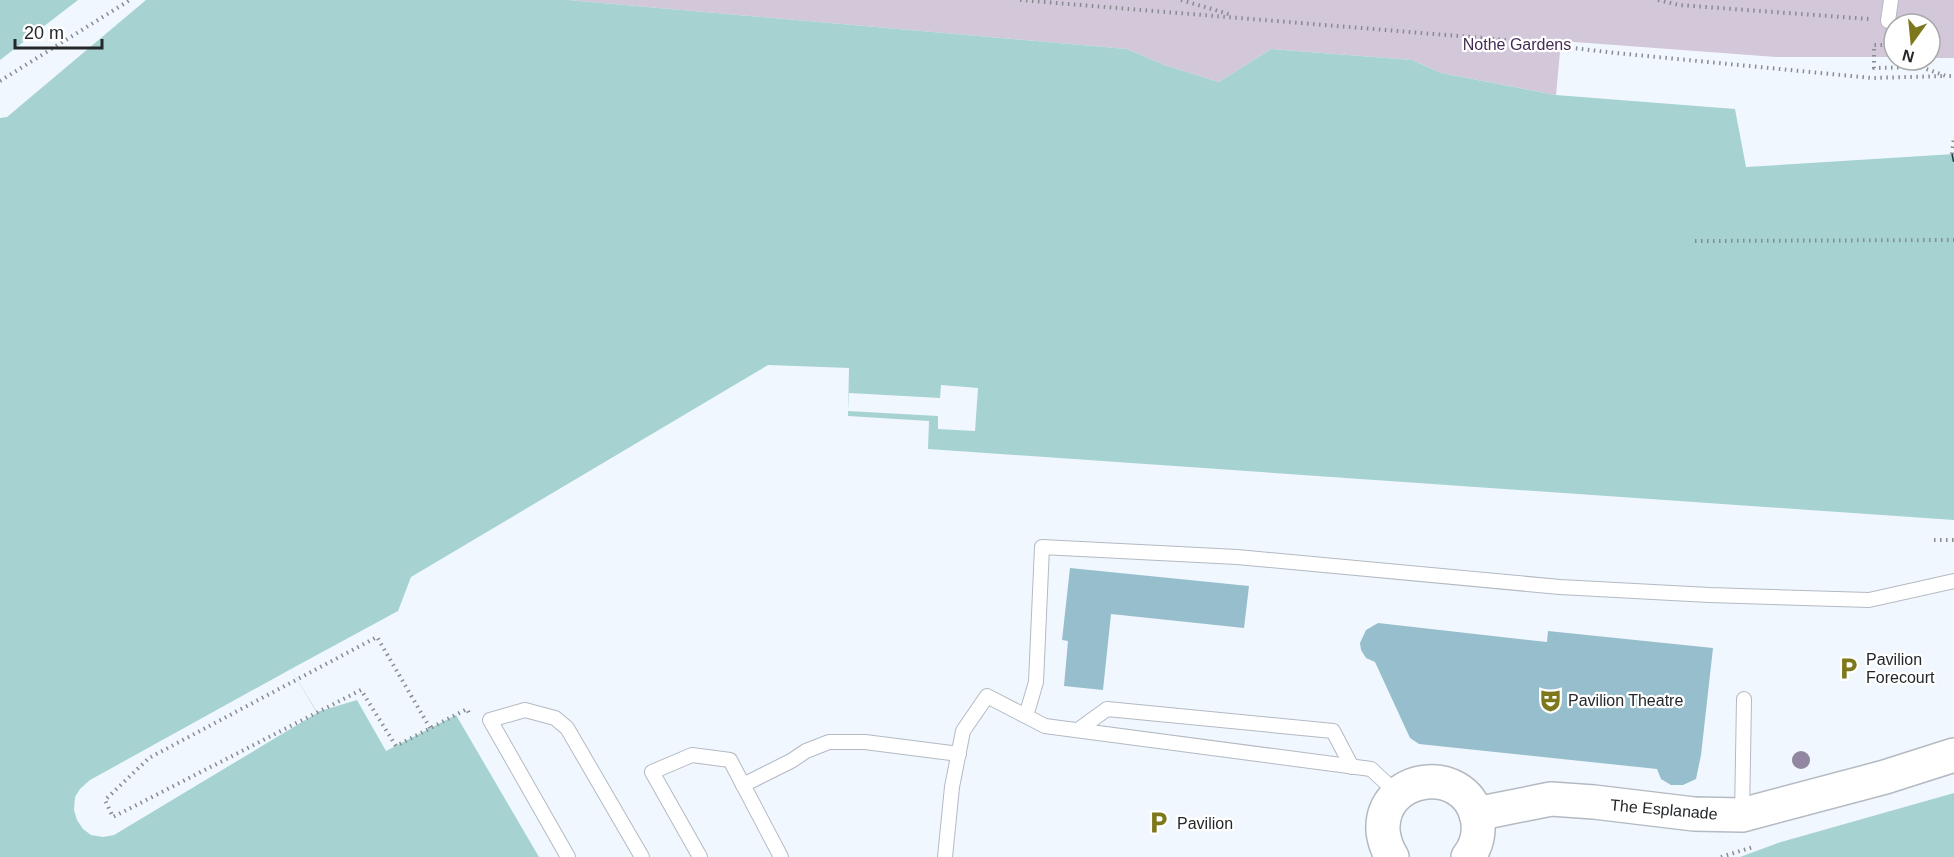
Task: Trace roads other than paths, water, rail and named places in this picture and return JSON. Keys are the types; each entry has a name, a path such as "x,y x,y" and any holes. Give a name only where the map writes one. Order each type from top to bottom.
{"street":[{"name":"The Esplanade","path":"1476,814 1551,800 1594,802 1694,814 1742,814 1885,777 1954,755"},
{"path":"1392,857 1384,838 1385,812 1398,794 1411,785 1426,781 1442,782 1457,789 1468,800 1476,814 1477,841 1468,857"}],"lane":[{"path":"1026,716 1036,682 1042,547 1237,556 1560,587 1721,595 1869,600 1954,581"},
{"path":"945,857 952,787 963,731 987,696 1045,726 1371,770 1398,794"},
{"path":"1742,814 1744,699"},
{"path":"1078,730 1107,709 1333,731 1352,767"},
{"path":"568,857 490,720 525,710 555,718 567,728 642,857"},
{"path":"743,785 806,751 829,742 865,742 959,754"},
{"path":"700,857 652,772 692,756 730,760 781,857"}],"place":[{"name":"Pavilion Forecourt","path":"1848,668"},
{"name":"Pavilion Theatre","path":"1550,700"},
{"name":"Pavilion","path":"1159,823"}],"park label":[{"name":"Nothe Gardens","path":"1517,44"}]}
